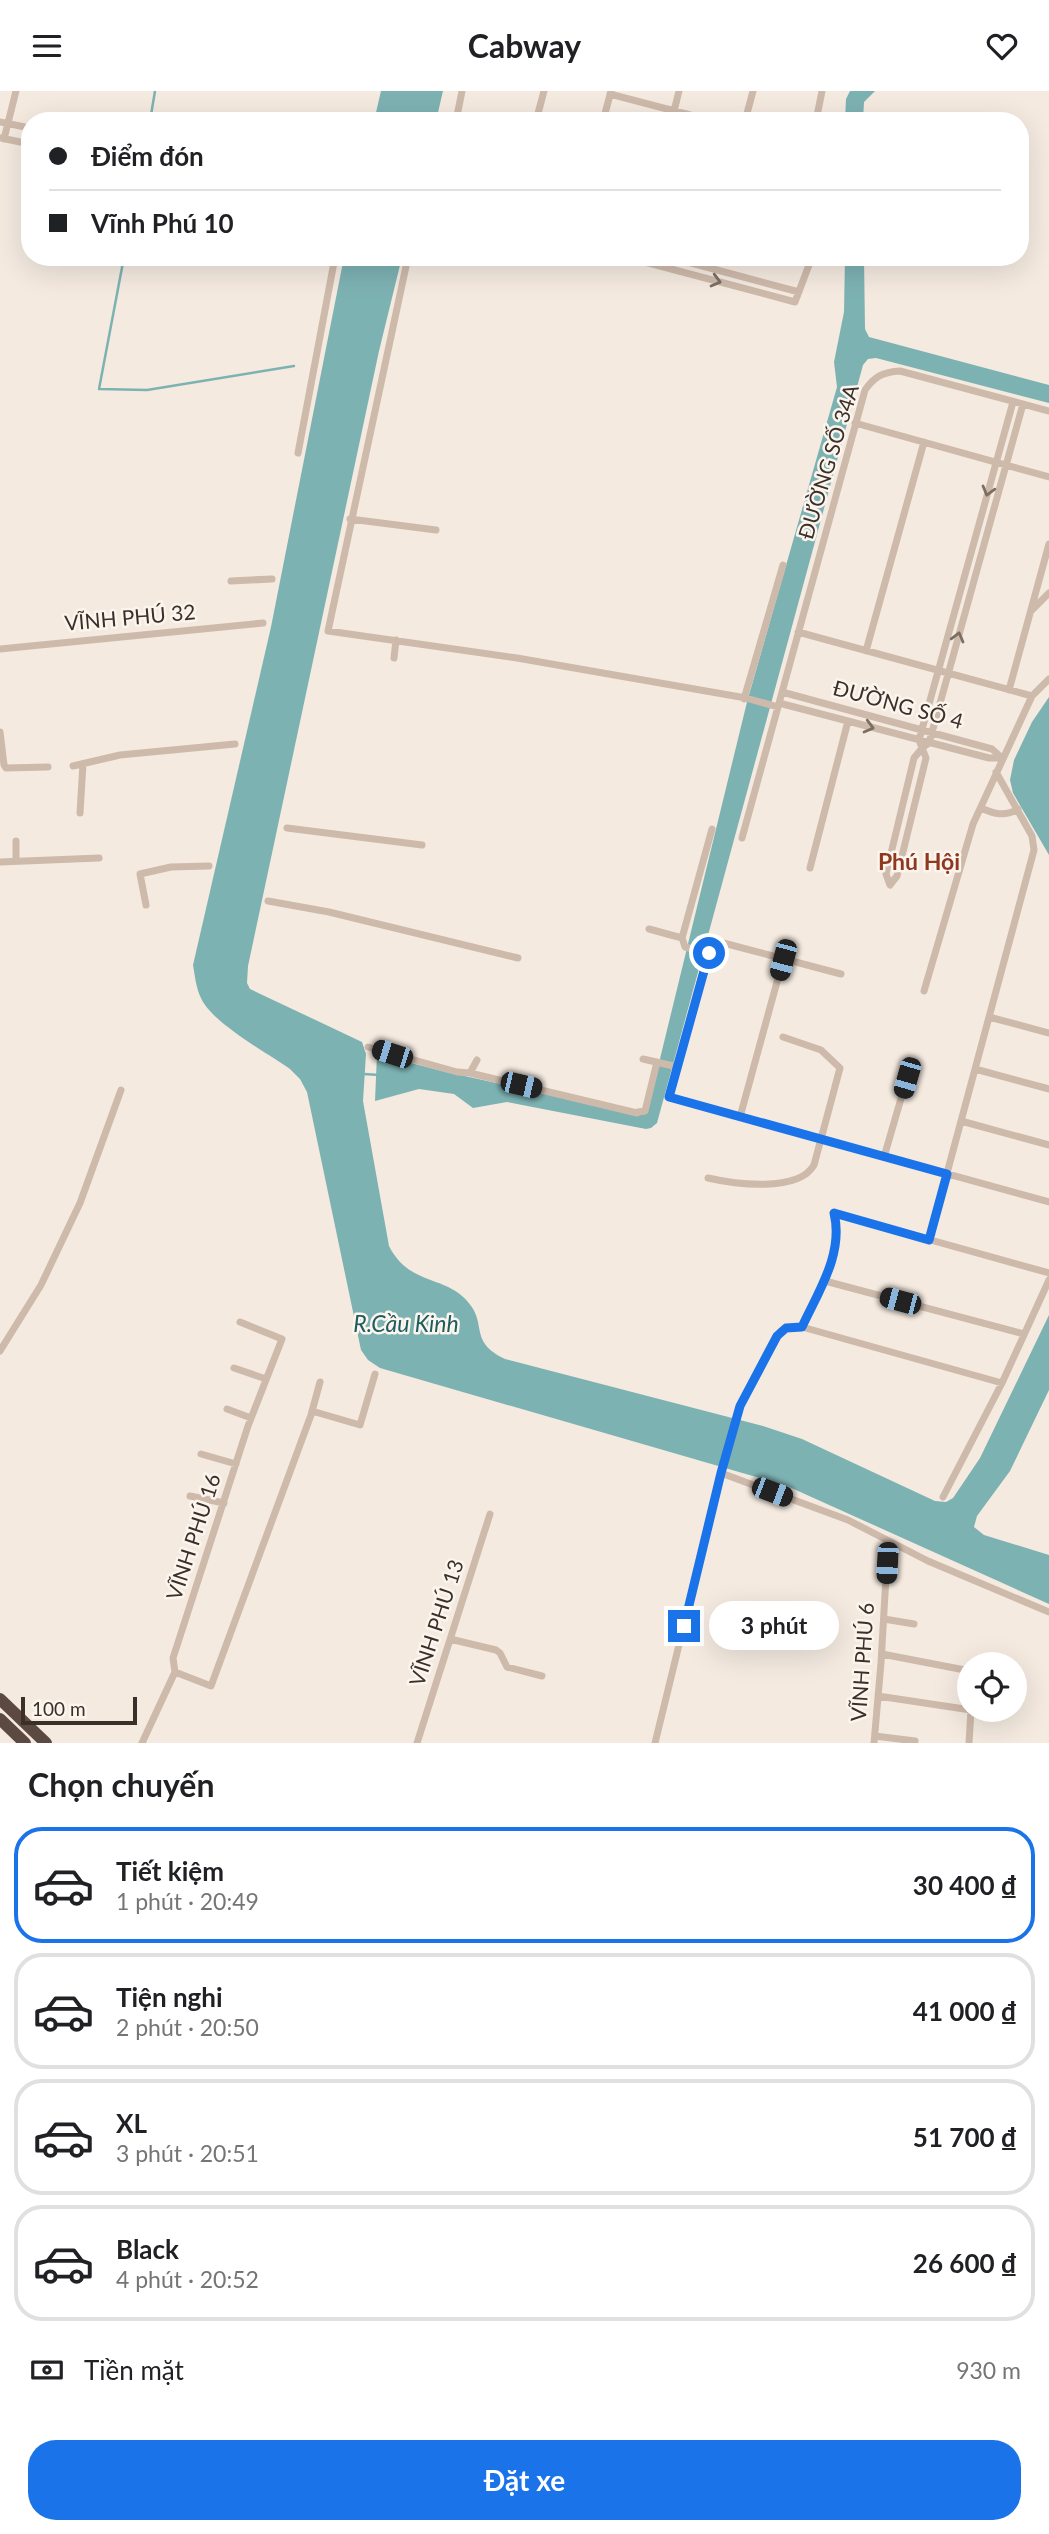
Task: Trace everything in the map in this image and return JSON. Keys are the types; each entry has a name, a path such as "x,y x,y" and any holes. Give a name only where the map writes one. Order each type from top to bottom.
{"highway":[{"path":"0,1699 46,1743"},
{"path":"0,1719 25,1743"}],"street":[{"path":"16,91 9,124 2,138 21,142"},
{"path":"458,112 462,91"},
{"path":"538,112 544,91"},
{"path":"674,111 679,91"},
{"path":"747,112 753,91"},
{"path":"818,112 822,91"},
{"path":"605,112 611,92 677,112"},
{"path":"0,122 21,126"},
{"path":"298,453 333,266"},
{"path":"406,266 328,631 526,659 745,699 848,721 989,758 1002,758"},
{"path":"660,266 795,302 809,266"},
{"path":"702,266 799,292"},
{"name":"ĐƯỜNG SỐ 34A","path":"742,838 776,705 782,692 855,423 865,390 873,378 883,372 900,371 1049,411"},
{"path":"1013,401 922,730 924,743 926,758 897,876 890,885 886,874 915,758 924,743 932,733 1023,404"},
{"path":"855,423 1049,477"},
{"path":"866,651 924,442"},
{"path":"350,519 436,530"},
{"path":"1009,690 1049,545"},
{"path":"745,699 783,565"},
{"path":"231,581 272,579"},
{"path":"1030,612 1049,593"},
{"name":"VĨNH PHÚ 32","path":"0,649 263,623"},
{"path":"798,632 1032,696"},
{"path":"394,659 396,640"},
{"path":"924,991 972,824 1032,696 1049,679"},
{"name":"ĐƯỜNG SỐ 4","path":"782,692 992,750 1002,758"},
{"path":"810,868 848,721"},
{"path":"0,732 6,768 48,767"},
{"path":"73,766 120,755 235,744"},
{"path":"80,813 83,764"},
{"path":"929,1240 1034,850 1032,836 996,772"},
{"path":"981,808 994,814 1010,814 1018,809"},
{"path":"287,828 422,845"},
{"path":"706,952 685,947 682,938 712,829"},
{"path":"16,841 16,861"},
{"path":"0,862 99,858"},
{"path":"146,905 140,874 170,867 209,866"},
{"path":"268,901 329,912 518,958"},
{"path":"649,929 682,938"},
{"path":"841,974 712,940 706,952 669,1097 1049,1202"},
{"path":"740,1117 783,960"},
{"path":"989,1017 1049,1034"},
{"path":"708,1178 785,1183 812,1170 840,1067 821,1050 783,1037"},
{"path":"368,1047 435,1067 638,1113 645,1111 658,1062"},
{"path":"643,1059 675,1066"},
{"path":"470,1073 477,1060"},
{"path":"975,1069 1049,1089"},
{"path":"884,1157 907,1078"},
{"path":"0,1351 41,1285 74,1215 121,1090"},
{"path":"961,1121 1049,1145"},
{"path":"802,1327 830,1267 835,1233 834,1213 1049,1273"},
{"path":"943,1497 1002,1383 1049,1280"},
{"path":"825,1281 1024,1334"},
{"name":"VĨNH PHÚ 16","path":"142,1743 175,1672 173,1658 251,1418 282,1339 240,1322"},
{"path":"655,1743 739,1409 777,1336 786,1328 802,1327 1002,1383"},
{"path":"234,1368 266,1379"},
{"path":"312,1411 360,1425 375,1374"},
{"path":"175,1672 211,1686 312,1411 320,1382"},
{"path":"228,1409 251,1418"},
{"path":"201,1454 236,1464"},
{"path":"722,1469 848,1520 888,1542 1049,1612"},
{"path":"190,1496 224,1503"},
{"name":"VĨNH PHÚ 13","path":"417,1743 490,1514"},
{"name":"VĨNH PHÚ 6","path":"874,1740 888,1542"},
{"path":"884,1619 915,1623"},
{"path":"450,1639 496,1650 507,1667 542,1676"},
{"path":"882,1654 957,1668"},
{"path":"878,1696 957,1708"},
{"path":"969,1743 970,1722"},
{"path":"874,1740 915,1741"}],"water":[{"path":"381,91 443,91 438,112 376,112"},
{"path":"850,91 875,91 864,102 863,112 845,112 846,99"},
{"name":"R.Cầu Kinh","path":"342,266 400,266 379,351 248,966 247,983 250,989 362,1042 366,1054 363,1101 389,1246 407,1268 459,1293 474,1310 486,1346 505,1359 763,1426 802,1439 935,1501 946,1502 953,1498 980,1458 1049,1315 1049,1390 1010,1471 977,1516 974,1527 984,1535 1049,1555 1049,1604 787,1486 380,1368 368,1360 361,1350 307,1092 290,1069 227,1027 207,1007 198,990 193,965 271,627"},
{"path":"845,266 864,266 865,329 869,337 1049,385 1049,403 876,358 868,359 863,365 657,1123 646,1129 507,1102 473,1108 454,1094 419,1089 375,1101 377,1054 642,1115 647,1112 747,702 837,387 834,362 844,312"},
{"path":"1049,697 1049,855 1013,793 1010,780 1014,760 1032,722"}],"waterway":[{"path":"152,112 155,91"},
{"path":"122,266 99,389 147,390 294,366"},
{"path":"364,1074 379,1075"}],"district":[{"name":"Phú Hội","path":"919,862"}],"route":[{"path":"684,1626 740,1406 777,1336 786,1328 802,1327 825,1281 835,1233 834,1213 929,1240 947,1174 669,1097 709,953"}]}
